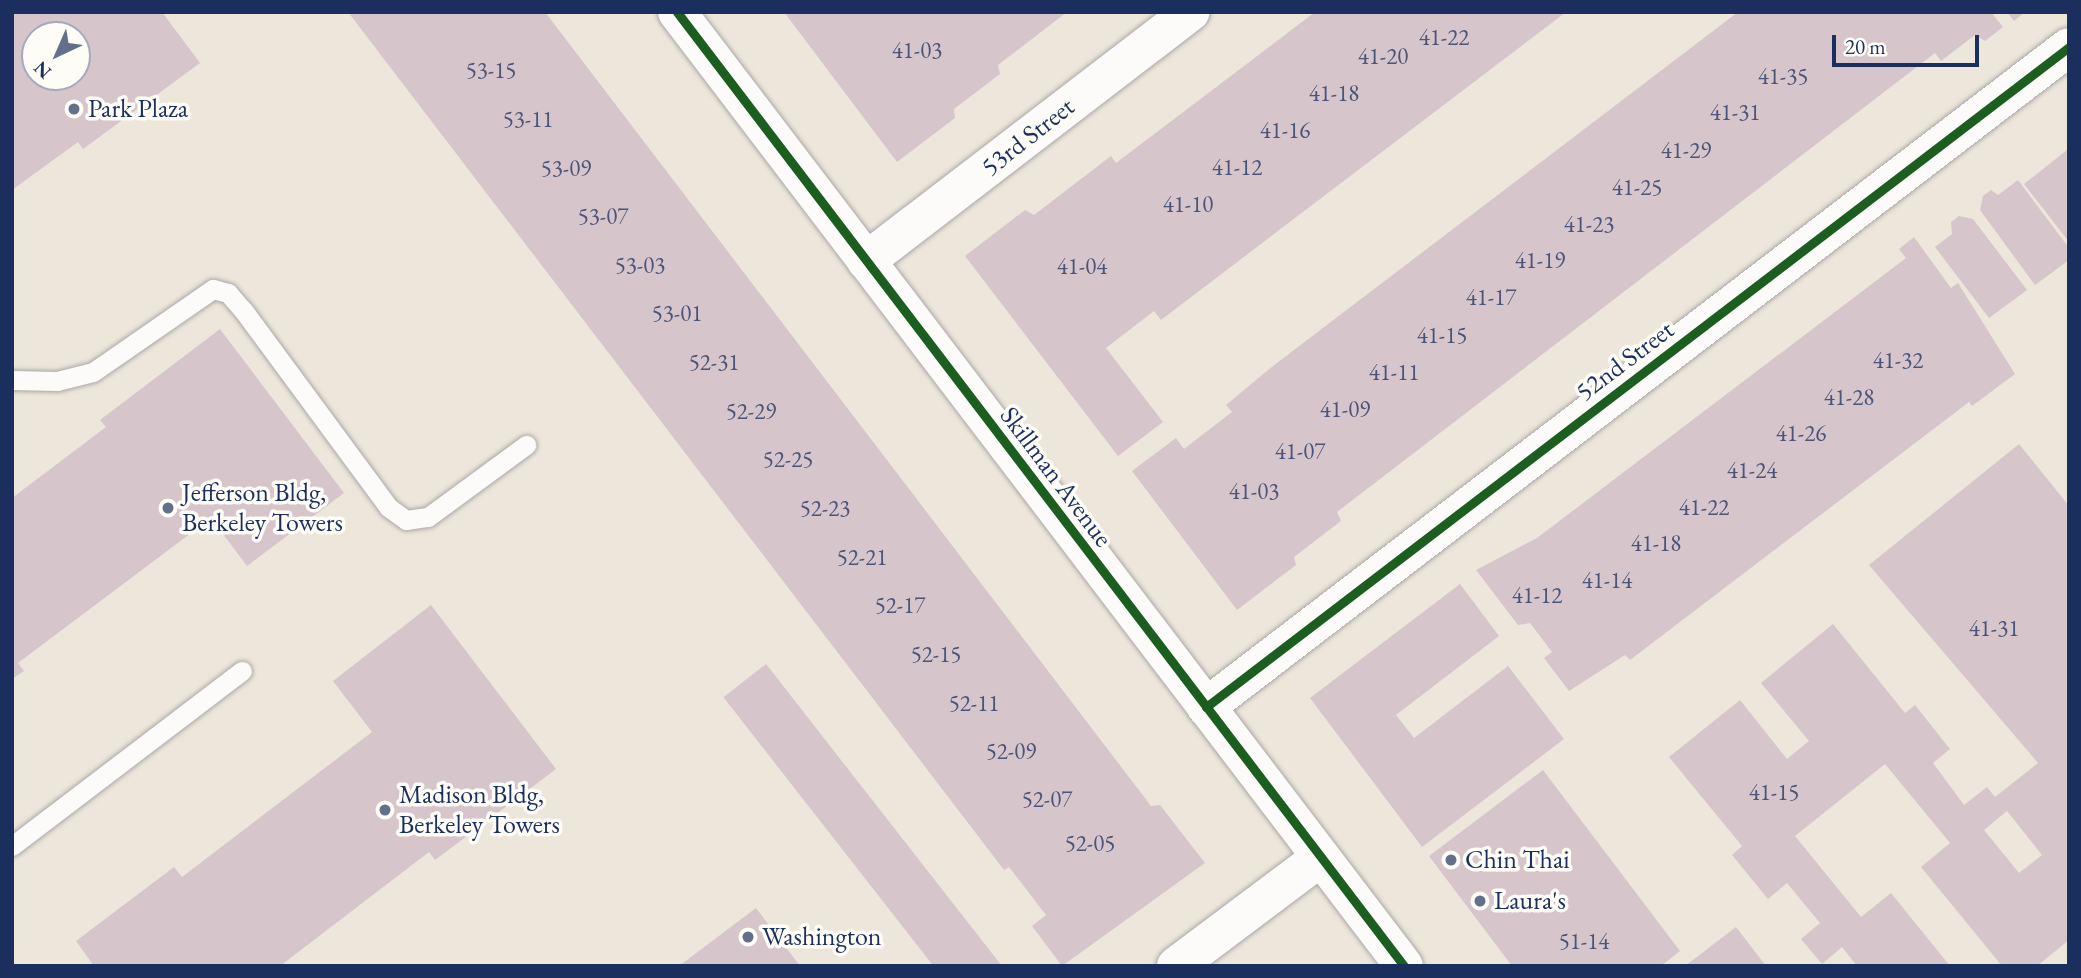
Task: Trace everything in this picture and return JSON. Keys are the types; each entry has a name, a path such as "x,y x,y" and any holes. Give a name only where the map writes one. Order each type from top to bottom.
{"street":[{"name":"Skillman Avenue","path":"677,12 1404,966"},
{"name":"53rd Street","path":"866,261 1190,12"},
{"name":"52nd Street","path":"1206,708 2069,47"},
{"path":"1176,966 1321,857"}],"lane":[{"path":"12,380 57,382 93,372 213,289 228,293 243,310 388,507 406,520 428,517 526,445"},
{"path":"12,846 242,671"}],"building":[{"name":"Park Plaza","path":"12,12 162,12 200,63 83,149 78,142 12,190"},
{"path":"348,12 545,12 1151,806 1160,805 1205,863 1062,966 1032,926 1046,915 1009,867 1004,870"},
{"path":"784,12 1067,12 998,65 1000,74 954,109 955,118 897,162"},
{"path":"1315,12 1566,12 1161,320 1154,311 1106,348 1163,422 1118,456 965,256 1025,210 1034,215 1111,156 1116,163"},
{"path":"1738,12 1991,12 2003,27 1985,41 1975,35 1941,61 1935,53 1337,512 1341,521 1294,557 1296,565 1237,610 1132,471 1176,438 1184,449 1232,412 1226,405 1273,366"},
{"path":"2007,12 2025,12 2014,21"},
{"path":"2067,150 2069,153 2069,242 2024,184"},
{"path":"2018,180 2069,248 2069,260 2035,285 1980,210 1983,196 1991,190 1998,195"},
{"path":"1959,216 1973,219 2027,290 1989,318 1935,247 1952,234 1951,222"},
{"path":"1914,237 1951,288 1958,283 2015,374 1972,406 1969,402 1630,660 1625,655 1569,691 1544,658 1552,652 1530,623 1518,625 1476,570 1537,538 1906,258 1899,249"},
{"name":"Jefferson Bldg, Berkeley Towers","path":"220,329 344,493 247,566 211,518 18,663 24,671 12,679 12,498 106,427 100,420"},
{"path":"2019,444 2069,506 2069,940 2037,966 2002,966 1921,867 1950,843 1885,764 1795,836 1861,917 1891,893 1950,966 1857,966 1842,947 1822,964 1801,939 1820,923 1787,883 1768,899 1732,855 1742,846 1669,757 1740,700 1787,759 1809,741 1761,683 1833,624 1905,713 1915,705 1950,749 1933,763 1964,805 1987,787 1995,797 2038,763 1869,565","holes":["2007,811 2042,855 2019,873 1984,830"]},
{"path":"1460,584 1499,636 1396,715 1414,738 1508,666 1564,739 1422,847 1310,698"},
{"name":"Madison Bldg, Berkeley Towers","path":"431,605 556,769 435,860 429,852 280,966 94,966 76,941 174,867 182,877 372,732 333,681"},
{"path":"766,664 1001,964 933,966 723,697"},
{"path":"1543,770 1680,951 1661,966 1512,966 1429,856"},
{"name":"Washington","path":"756,908 800,966 679,966"},
{"path":"1736,927 1766,966 1685,966"}],"cycle path":[{"path":"677,12 1404,966"},
{"path":"1206,707 2069,47"}],"place":[{"name":"Park Plaza","path":"74,109"},
{"name":"Jefferson Bldg, Berkeley Towers","path":"168,508"},
{"name":"Madison Bldg, Berkeley Towers","path":"385,810"},
{"name":"Chin Thai","path":"1451,860"},
{"name":"Laura's","path":"1480,901"},
{"name":"Washington","path":"748,937"}]}
